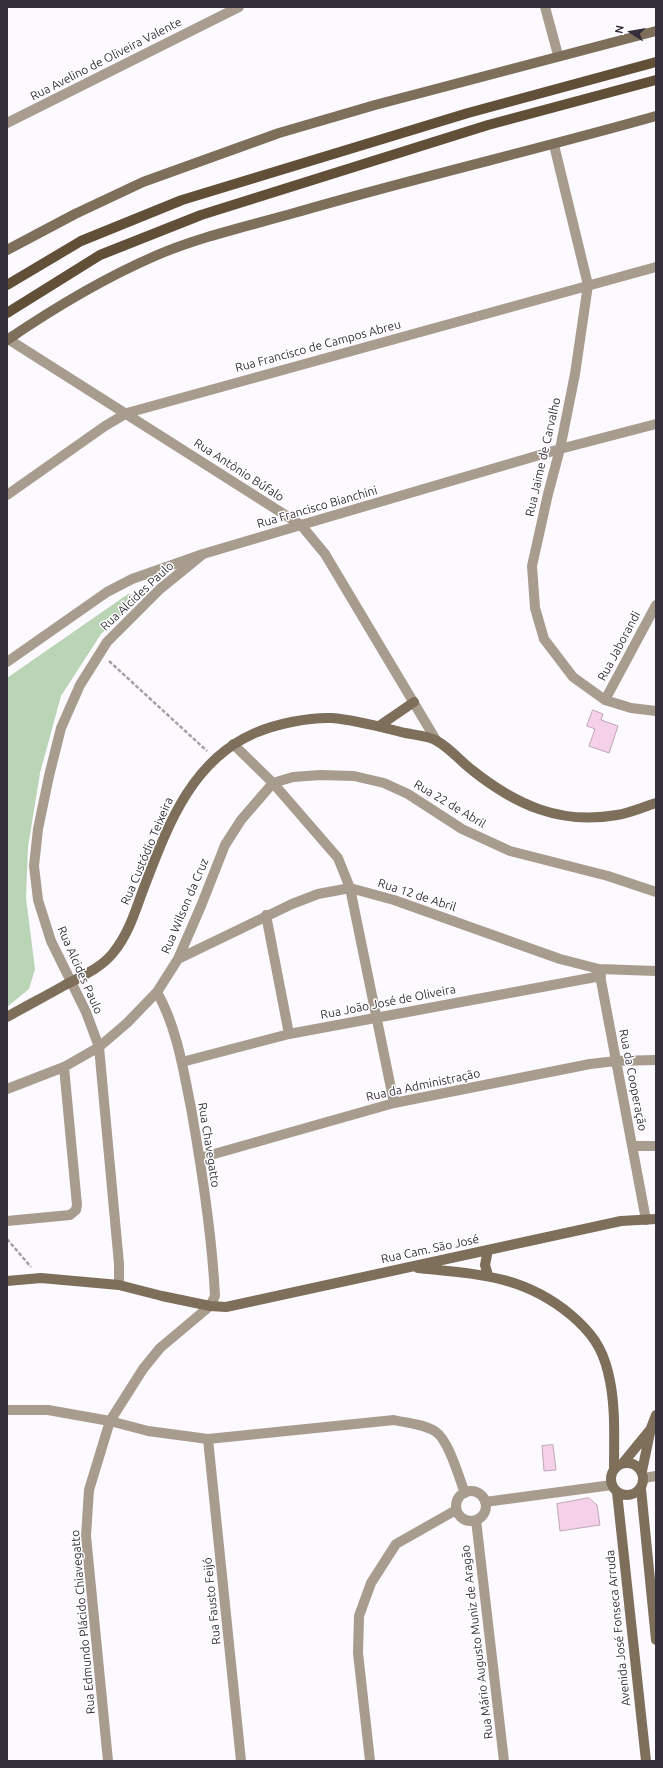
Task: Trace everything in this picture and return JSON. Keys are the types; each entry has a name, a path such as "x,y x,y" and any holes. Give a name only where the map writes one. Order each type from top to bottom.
{"main road":[{"path":"7,250 75,214 136,185 279,133 558,55 656,31"},
{"path":"7,285 81,241 182,200 468,113 656,62"},
{"path":"7,313 100,255 201,215 488,125 656,80"},
{"path":"8,339 56,307 106,278 156,255 204,239 370,191 554,145 656,116"},
{"path":"379,726 414,702"},
{"name":"Rua Custódio Teixeira","path":"7,1017 97,968 113,953 128,930 152,866 175,812 189,790 214,758 233,744 257,732 288,723 332,718 379,726 436,740 472,770 511,798 535,808 562,816 589,819 619,815 656,803"},
{"name":"Rua Cam. São José","path":"7,1281 41,1278 118,1285 210,1306 226,1306 621,1221 651,1219"},
{"path":"488,1250 484,1265 488,1275"},
{"path":"408,1267 488,1275 520,1284 546,1296 584,1326 600,1346 608,1372 612,1395 619,1466"},
{"path":"656,1415 651,1428 641,1489 656,1640"},
{"path":"641,1489 630,1496 623,1495 614,1489 611,1476 651,1428"},
{"path":"619,1466 630,1463 637,1466 643,1474"},
{"name":"Avenida José Fonseca Arruda","path":"614,1489 646,1761"}],"street":[{"name":"Rua Avelino de Oliveira Valente","path":"7,123 239,7"},
{"path":"545,7 558,55"},
{"name":"Rua Jaime de Carvalho","path":"554,145 588,285 575,374 560,450 548,494 532,566 535,608 544,640 573,677 605,700 631,708 656,712"},
{"name":"Rua Francisco de Campos Abreu","path":"7,495 105,426 127,414 656,267"},
{"name":"Rua Antônio Búfalo","path":"8,339 301,525 326,554 436,740"},
{"name":"Rua Francisco Bianchini","path":"7,662 107,592 132,579 203,554 301,525 560,450 656,424"},
{"name":"Rua Alcides Paulo","path":"118,1285 120,1264 99,1047 86,1012 52,941 38,900 34,866 38,829 61,728 80,685 107,642 160,589 203,554"},
{"name":"Rua Jaborandi","path":"605,700 656,605"},
{"path":"233,744 273,783 338,858 350,888 394,1103"},
{"name":"Rua 22 de Abril","path":"273,783 293,777 320,775 354,776 384,783 408,794 462,829 510,851 608,876 656,892"},
{"name":"Rua Wilson da Cruz","path":"7,1089 64,1067 99,1047 128,1023 157,992 178,959 225,845 241,820 273,783"},
{"name":"Rua 12 de Abril","path":"178,959 266,915 318,894 350,888 394,900 600,973 656,971"},
{"path":"266,915 289,1034"},
{"name":"Rua João José de Oliveira","path":"182,1062 289,1034 600,973"},
{"name":"Rua da Cooperação","path":"600,973 632,1146 651,1219"},
{"name":"Rua Chavegatto","path":"157,992 167,1010 182,1062 200,1158 214,1275 215,1296 210,1306"},
{"name":"Rua da Administração","path":"200,1158 394,1103 590,1064 616,1061 656,1060"},
{"path":"7,1221 70,1215 76,1210 77,1204 64,1067"},
{"path":"632,1146 656,1146"},
{"name":"Rua Edmundo Plácido Chiavegatto","path":"108,1761 86,1536 89,1490 110,1421 143,1369 160,1348 210,1306"},
{"path":"7,1410 48,1410 110,1421 148,1431 208,1438 394,1420 422,1426 436,1432 445,1444 464,1493"},
{"name":"Rua Fausto Feijó","path":"208,1438 241,1761"},
{"path":"643,1474 656,1476"},
{"path":"485,1502 614,1489"},
{"path":"474,1492 479,1494 485,1502 486,1506 483,1515 476,1520 470,1521 462,1518 456,1510 457,1500 464,1493 474,1492"},
{"path":"370,1761 358,1653 359,1616 371,1583 396,1544 456,1510"},
{"name":"Rua Mário Augusto Muniz de Aragão","path":"476,1520 504,1761"}],"path":[{"path":"100,653 214,758"},
{"path":"7,1239 41,1278"}],"green space":[{"path":"128,594 135,595 133,605 101,634 61,696 40,773 28,847 26,898 35,969 29,989 7,1007 7,678"}],"building":[{"path":"593,710 603,714 601,720 618,726 609,753 589,746 595,729 587,726"},
{"path":"553,1445 556,1470 544,1471 542,1446"},
{"path":"589,1498 597,1505 600,1525 560,1531 557,1504"}]}
